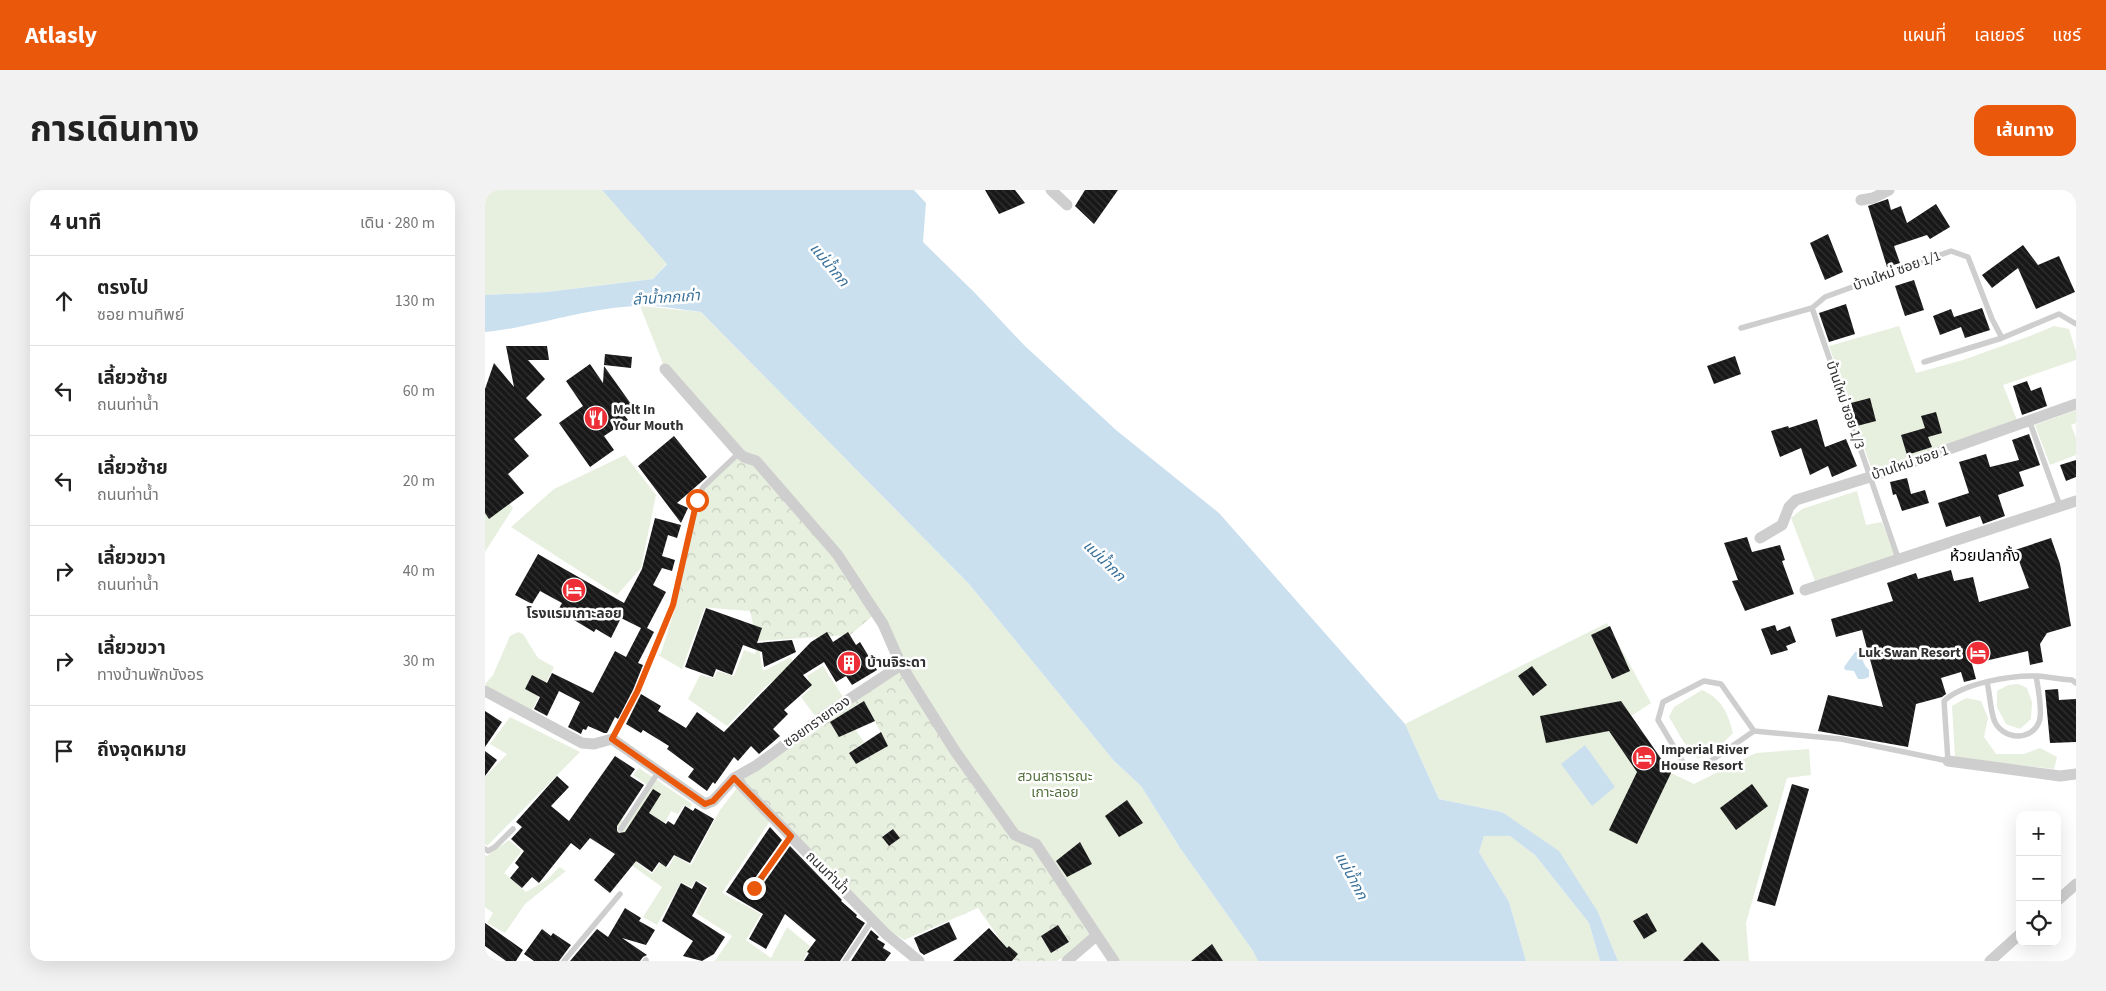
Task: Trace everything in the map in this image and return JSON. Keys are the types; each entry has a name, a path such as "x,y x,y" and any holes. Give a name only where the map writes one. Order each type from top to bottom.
{"street":[{"path":"1051,190 1067,205"},
{"path":"1861,200 1873,198 1889,190"},
{"path":"665,369 739,453 756,461 837,554 883,624 901,665 955,751 1015,835 1036,844 1113,961"},
{"name":"บ้านใหม่ ซอย 1","path":"1760,538 1782,525 1789,507 1796,500 1870,477 2076,404"},
{"path":"1805,590 2076,501"},
{"name":"ซอยทรายทอง","path":"734,778 757,765 831,711 901,665"},
{"path":"485,691 583,743 594,744 612,739 705,804 713,801 734,778"},
{"path":"1948,761 2060,776 2076,774"},
{"name":"ถนนท่าน้ำ","path":"734,778 886,934 919,961"},
{"path":"2061,897 2076,884"},
{"path":"1067,961 1095,936"},
{"path":"1989,961 2016,937"}],"lane":[{"name":"บ้านใหม่ ซอย 1/1","path":"1741,328 1812,308 1825,297 1951,251 1968,257 1992,319 2002,338"},
{"name":"บ้านใหม่ ซอย 1/3","path":"1812,308 1898,558"},
{"path":"1924,362 2002,338 2059,314 2076,324"},
{"path":"2029,420 2060,506"},
{"path":"612,739 637,692 673,605 697,500 703,487 739,453"},
{"path":"1987,682 1995,721 2005,734 2019,737 2033,732 2040,721 2036,676"},
{"path":"1754,731 1721,684 1704,681 1663,702 1658,720 1684,764 1702,767 1754,731 1841,739 1948,761 1944,700 1951,694 1987,682 2036,676 2072,680 2076,683"},
{"path":"621,829 659,771"},
{"path":"485,849 488,851 495,847 513,829"},
{"path":"754,888 791,836"},
{"path":"564,961 619,894"},
{"path":"845,961 873,919"}],"green space":[{"path":"485,190 602,190 667,263 653,279 547,292 485,295"},
{"name":"สวนสาธารณะ เกาะลอย","path":"640,306 701,312 969,584 1114,761 1141,786 1180,848 1253,951 1258,961 1114,961 1015,835 901,665 883,624 744,457 665,369"},
{"path":"1899,326 1916,373 1963,360 2054,326 2069,329 2076,352 2076,360 2003,385 2017,420 1873,473 1829,346"},
{"path":"2076,410 2076,423 2071,425 2076,438 2076,455 2050,465 2035,425"},
{"path":"739,453 756,461 837,554 876,613 850,635 757,641 750,611 673,605 703,487"},
{"path":"625,455 656,495 641,568 617,595 511,527 554,489"},
{"path":"485,475 513,508 485,552"},
{"path":"1857,491 1866,525 1882,522 1895,556 1815,581 1791,518 1802,509"},
{"path":"676,605 705,607 682,669 658,655 661,653"},
{"path":"1607,623 1651,703 1631,716 1671,773 1694,784 1756,753 1809,749 1811,775 1787,778 1746,923 1749,961 1618,961 1598,912 1502,812 1439,799 1405,724"},
{"path":"518,632 523,634 538,658 554,667 531,712 491,691 485,684 493,675 510,636"},
{"path":"758,645 763,671 791,657 794,664 765,687 727,726 688,699 700,675 714,678 717,671 734,676 744,650 755,654"},
{"path":"901,665 1015,835 1036,844 1096,936 1057,961 1015,961 978,908 904,940 873,919 734,778","holes":["864,701 888,746 856,764 849,753 864,742 855,729 831,722","893,829 900,838 889,846 882,836","1058,925 1069,942 1051,953 1041,937"]},
{"path":"823,666 843,697 815,716 801,697 810,689 805,682 809,679 807,676"},
{"path":"2018,684 2027,688 2032,702 2031,719 2020,729 2006,724 1997,707 1997,691 2008,685"},
{"path":"1702,690 1715,698 1723,707 1733,733 1718,748 1698,759 1683,741 1669,717 1674,707"},
{"path":"1966,698 1981,701 1988,718 1984,737 1996,754 2024,754 2040,748 2057,757 2054,769 1955,758 1952,706"},
{"path":"510,717 580,752 487,846 485,844 485,777 507,754 490,744"},
{"path":"639,768 692,804 690,808 684,805 678,814 671,811 665,823 660,820 645,841 622,836 605,825 612,815 624,821 647,785 633,775"},
{"path":"738,787 770,821 722,893 761,914 746,940 771,958 787,927 810,946 803,961 715,961 732,936 696,913 709,887 696,880 691,887 681,882 657,925 643,917 662,887 626,861 641,856 637,863 652,874 660,863 668,868 675,856 691,865 720,810"},
{"path":"1484,836 1510,836 1535,855 1589,923 1600,961 1526,961 1509,902 1479,852"},
{"path":"509,840 522,851 504,873 526,892 548,879 559,867 566,871 525,904 505,933 487,923 493,913 485,907 485,855 487,856"}],"water":[{"path":"602,190 914,190 926,203 923,242 1024,345 1116,430 1219,513 1405,724 1439,799 1502,812 1559,851 1598,912 1618,961 1600,961 1589,923 1535,855 1510,836 1484,836 1479,852 1509,902 1526,961 1258,961 1253,951 1180,848 1141,786 1114,761 969,584 701,312 655,306 620,307 485,332 485,295 547,292 653,279 667,264"},
{"path":"1855,652 1859,652 1865,666 1869,670 1869,677 1858,679 1854,671 1845,670 1844,667"},
{"path":"1585,745 1615,787 1592,806 1561,764"}],"building":[{"path":"985,190 1015,190 1025,203 999,214"},
{"path":"1085,190 1118,190 1094,224 1075,206"},
{"path":"1888,199 1891,210 1901,206 1907,223 1936,204 1950,227 1930,239 1927,235 1894,246 1900,263 1887,267 1868,206"},
{"path":"1828,234 1843,272 1825,280 1810,243"},
{"path":"2023,245 2038,265 2059,256 2075,292 2036,309 2018,268 1992,288 1982,275"},
{"path":"1914,280 1924,310 1905,316 1895,286"},
{"path":"1846,304 1855,334 1829,342 1819,313"},
{"path":"1982,308 1990,330 1965,338 1961,327 1940,335 1933,316 1951,309 1954,317"},
{"path":"506,346 547,346 549,360 528,360 545,379 526,398 542,415 514,439 529,456 508,474 524,493 489,519 485,513 485,389 494,363 514,387"},
{"path":"605,354 632,357 631,368 604,365"},
{"path":"1735,356 1741,374 1714,384 1707,366"},
{"name":"Melt In Your Mouth","path":"590,364 603,383 604,366 631,404 621,411 628,420 604,436 614,450 590,467 559,423 583,406 566,381"},
{"path":"2027,381 2031,391 2041,387 2047,406 2022,415 2013,386"},
{"path":"1870,398 1876,421 1857,426 1851,403"},
{"path":"1936,412 1942,433 1928,437 1932,447 1907,455 1901,435 1925,428 1921,416"},
{"path":"1817,419 1825,447 1846,439 1857,466 1832,477 1828,466 1810,475 1801,448 1780,457 1771,431 1788,426 1789,428"},
{"path":"2029,434 2040,465 2019,472 2024,486 1998,495 2005,516 1983,524 1980,516 1946,527 1938,503 1969,493 1959,462 1986,454 1990,467 2019,460 2012,440"},
{"path":"674,436 707,477 677,503 688,508 681,523 638,466"},
{"path":"2076,460 2076,477 2066,481 2060,465"},
{"path":"1907,478 1911,494 1925,490 1929,503 1902,511 1896,494 1893,495 1890,482"},
{"path":"655,518 681,525 677,538 668,535 662,556 675,560 672,571 662,568 653,585 666,592 647,628 654,632 638,663 643,665 618,719 615,717 607,733 588,726 586,730 583,729 581,734 568,727 580,702 559,691 547,716 534,709 540,697 525,689 532,675 547,683 552,673 593,693 615,651 626,657 641,628 621,618 611,638 596,629 594,632 569,617 567,620 556,614 562,603 540,591 532,604 515,595 538,554 624,603 642,569"},
{"path":"1747,537 1752,552 1780,545 1785,560 1782,561 1794,594 1745,611 1732,581 1738,580 1724,543"},
{"path":"2051,538 2060,564 2071,626 2047,633 2040,644 2043,662 2030,665 2028,651 1972,664 1976,679 1964,682 1961,672 1941,678 1946,694 1942,697 1916,704 1908,747 1818,731 1828,695 1883,707 1862,630 1836,637 1831,619 1893,601 1887,583 1916,573 1918,579 1951,570 1954,581 1973,577 1979,602 2029,588 2015,550"},
{"path":"706,608 762,628 757,643 792,640 796,652 764,667 762,652 743,645 732,675 716,669 713,677 685,667"},
{"path":"1775,625 1777,631 1790,626 1796,642 1786,646 1788,650 1771,655 1761,629"},
{"path":"1610,626 1630,671 1612,679 1591,635"},
{"path":"827,632 833,642 848,632 856,645 860,642 877,670 852,685 846,676 836,682 824,662 803,675 812,685 784,710 788,714 773,729 780,736 759,754 751,746 738,761 734,757 715,784 713,782 707,791 688,777 694,769 667,749 669,746 643,730 641,733 626,724 641,694 661,706 658,711 686,728 697,712 724,732 811,642"},
{"path":"1532,666 1547,685 1533,696 1518,676"},
{"path":"2058,689 2059,700 2076,699 2076,742 2050,743 2045,690"},
{"path":"864,701 875,721 839,737 830,722"},
{"name":"Imperial River House Resort","path":"1621,701 1671,773 1637,844 1609,830 1637,772 1609,731 1546,743 1540,716"},
{"path":"485,711 502,722 485,747"},
{"path":"881,732 888,746 856,764 849,753"},
{"path":"485,751 497,760 485,776"},
{"path":"615,756 635,769 630,776 644,785 617,826 619,833 625,832 653,789 661,794 649,813 666,824 668,821 674,825 685,806 693,811 695,808 714,819 690,863 674,855 666,867 659,862 652,872 636,861 610,893 594,880 615,854 590,838 580,850 571,843 539,883 532,877 522,888 510,878 519,867 515,863 524,851 511,839 522,827 516,822 557,776 569,787 551,806 569,821"},
{"path":"1752,784 1768,806 1736,830 1720,808"},
{"path":"1792,784 1809,789 1775,906 1757,901"},
{"path":"1127,800 1143,823 1119,837 1105,816"},
{"path":"770,827 782,840 750,885 750,890 754,893 758,891 790,846 841,901 857,915 856,917 865,923 840,961 804,961 809,953 807,952 816,940 785,914 766,949 749,939 763,914 726,892"},
{"path":"893,829 900,838 889,846 882,837"},
{"path":"1080,842 1092,864 1067,877 1056,861"},
{"path":"696,881 707,888 692,916 725,937 714,954 702,961 683,956 693,941 662,921 681,883 692,889"},
{"path":"625,908 641,918 639,921 655,930 646,945 622,938 647,955 640,961 570,961 597,929 608,937"},
{"path":"1647,913 1657,931 1644,939 1633,921"},
{"path":"949,922 957,939 924,955 920,952 914,938"},
{"path":"485,923 523,950 516,961 506,961 485,946"},
{"path":"1058,925 1069,942 1051,953 1041,936"},
{"path":"989,928 1007,948 1009,946 1018,954 1012,961 953,961"},
{"path":"542,929 551,936 553,933 571,945 559,961 534,961 524,954"},
{"path":"871,930 879,937 877,939 885,944 883,948 891,953 885,961 851,961"},
{"path":"1702,942 1720,961 1683,961"},
{"path":"1212,944 1223,961 1191,961"}],"place":[{"name":"Melt In Your Mouth","path":"596,418"},
{"name":"โรงแรมเกาะลอย","path":"574,590"},
{"name":"Luk Swan Resort","path":"1978,653"},
{"name":"บ้านจิระดา","path":"849,663"},
{"name":"Imperial River House Resort","path":"1644,758"}],"district":[{"name":"ห้วยปลากั้ง","path":"1985,556"}],"route":[{"path":"697,500 673,605 637,692 612,739 705,804 713,801 734,778 791,836 754,888"}],"water label":[{"name":"แม่น้ำกก","path":"829,265"},
{"name":"ลำน้ำกกเก่า","path":"666,298"},
{"name":"แม่น้ำกก","path":"1104,561"},
{"name":"แม่น้ำกก","path":"1351,876"}]}
